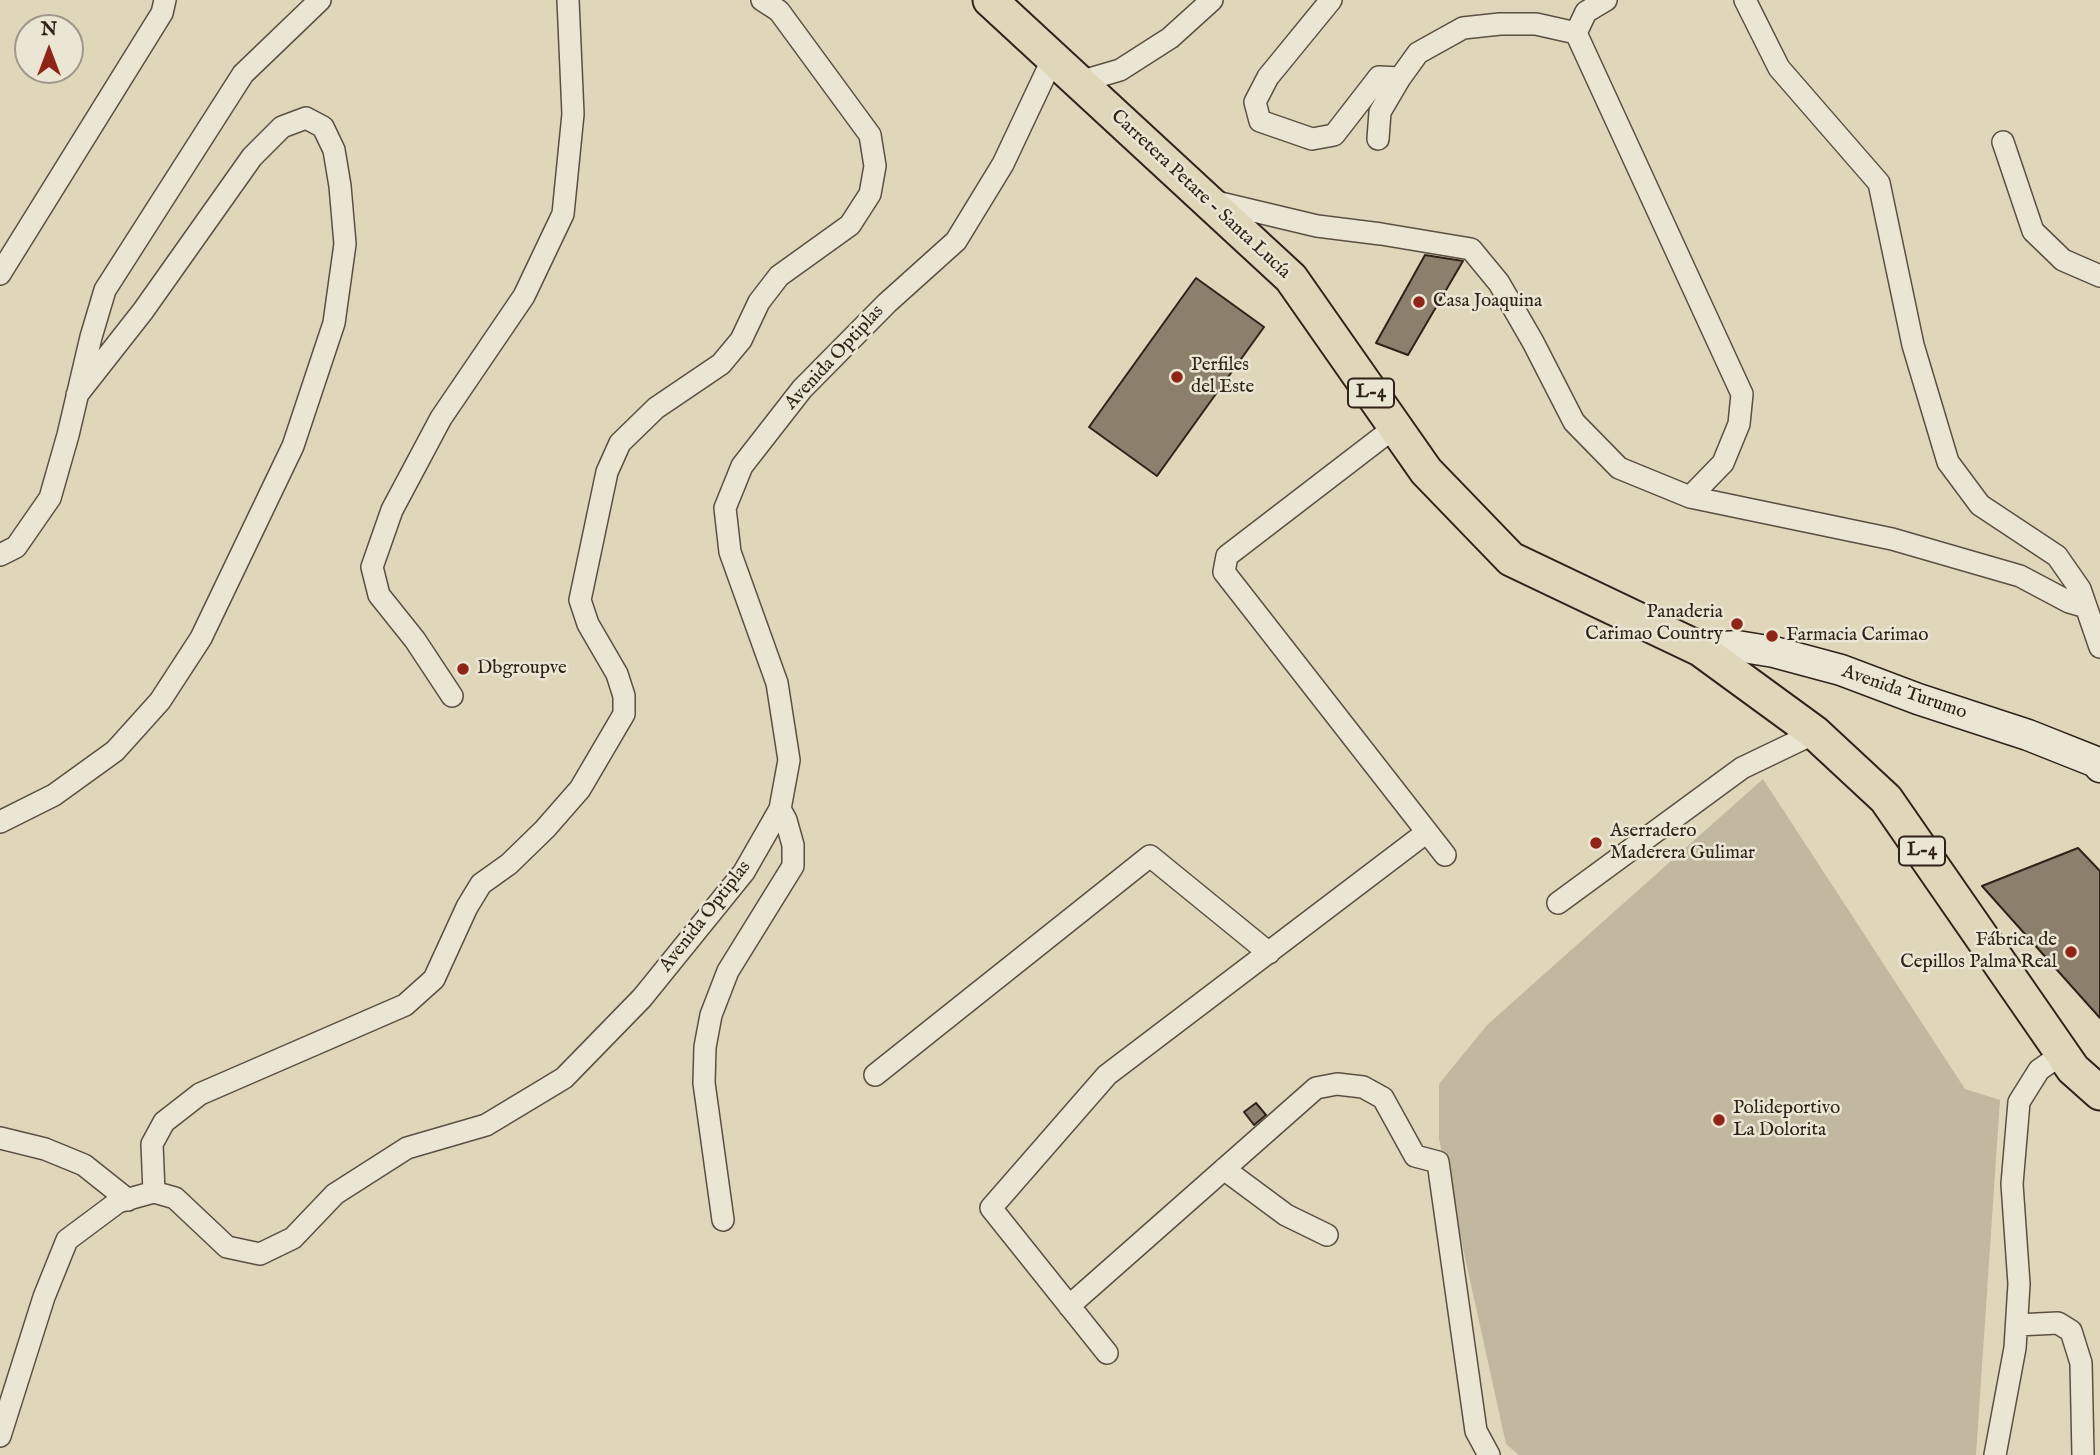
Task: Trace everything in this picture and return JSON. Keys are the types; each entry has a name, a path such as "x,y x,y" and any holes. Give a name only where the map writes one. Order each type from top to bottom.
{"main road":[{"name":"Carretera Petare - Santa Lucía","path":"990,0 1291,278 1426,471 1511,559 1700,649 1815,733 1886,799 2062,1054 2073,1069 2100,1093"}],"street":[{"path":"0,274 162,13 165,0"},
{"path":"0,555 16,547 50,498 105,290 243,74 320,0"},
{"path":"452,696 415,640 380,595 372,567 392,510 441,418 524,296 563,214 573,114 568,0"},
{"path":"0,1436 44,1297 67,1240 118,1202 154,1192 152,1144 164,1122 200,1094 405,1004 434,979 467,907 481,884 518,855 580,789 624,714 624,696 617,674 588,624 580,600 607,472 620,443 656,408 720,364 741,340 759,302 779,276 850,225 870,194 875,166 870,135 779,11 762,0"},
{"path":"1079,82 1120,70 1170,38 1212,0"},
{"path":"1331,0 1268,76 1255,102 1260,121 1312,139 1334,135 1379,76 1400,78"},
{"path":"1576,33 1586,12 1606,0"},
{"path":"1745,0 1779,68 1879,183 1913,345 1948,462 1980,505 2057,556 2080,589 2100,647"},
{"path":"1378,139 1380,112 1418,54 1463,28 1536,24 1576,33"},
{"path":"1576,33 1742,394 1739,424 1723,463 1690,498"},
{"name":"Avenida Optiplas","path":"154,1192 175,1198 227,1247 260,1254 293,1238 335,1195 407,1148 486,1125 564,1078 642,998 736,883 780,809 789,760 777,683 730,552 725,508 742,466 802,389 887,303 956,241 1003,164 1053,58"},
{"path":"0,822 54,795 115,751 160,701 201,638 293,446 334,323 345,244 334,150 323,127 306,118 282,127 253,157 143,311 77,395"},
{"path":"2003,142 2034,231 2063,260 2100,276"},
{"path":"1205,199 1317,226 1471,249 1499,283 1574,422 1619,468 1690,498 1892,539 2020,576 2069,602 2086,607"},
{"path":"1395,427 1227,556 1224,572 1445,855"},
{"name":"Avenida Turumo","path":"1700,649 1737,646 1774,652 1841,670 1917,699 2099,757"},
{"path":"1558,903 1742,768 1815,733"},
{"path":"723,1220 704,1083 705,1047 711,1015 728,971 793,866 793,845 780,809"},
{"path":"1107,1353 991,1208 1107,1075 1427,832"},
{"path":"875,1075 1150,856 1269,953"},
{"path":"1995,1455 2015,1348 2020,1284 2012,1184 2020,1102 2039,1070 2062,1054"},
{"path":"1069,1306 1316,1088 1336,1084 1363,1087 1383,1098 1415,1156 1438,1162 1476,1431 1489,1455"},
{"path":"0,1138 46,1149 84,1165 128,1199"},
{"path":"1224,1169 1286,1214 1328,1235"},
{"path":"2017,1325 2058,1323 2071,1331 2081,1363 2083,1455"}],"shaded area":[{"name":"Polideportivo La Dolorita","path":"1763,779 1965,1089 2000,1100 1976,1455 1519,1455 1506,1444 1439,1139 1439,1084 1487,1025"}],"building":[{"name":"Casa Joaquina","path":"1425,255 1463,261 1408,355 1376,343"},
{"name":"Perfiles del Este","path":"1196,278 1264,327 1157,476 1089,427"},
{"name":"Fábrica de Cepillos Palma Real","path":"2078,848 2100,871 2100,1018 1982,886"},
{"path":"1256,1103 1266,1115 1254,1125 1244,1112"}],"place":[{"name":"Casa Joaquina","path":"1419,302"},
{"name":"Perfiles del Este","path":"1177,377"},
{"name":"Panaderia Carimao Country","path":"1737,624"},
{"name":"Farmacia Carimao","path":"1772,636"},
{"name":"Dbgroupve","path":"463,669"},
{"name":"Aserradero Maderera Gulimar","path":"1596,843"},
{"name":"Fábrica de Cepillos Palma Real","path":"2071,952"},
{"name":"Polideportivo La Dolorita","path":"1719,1120"}]}
